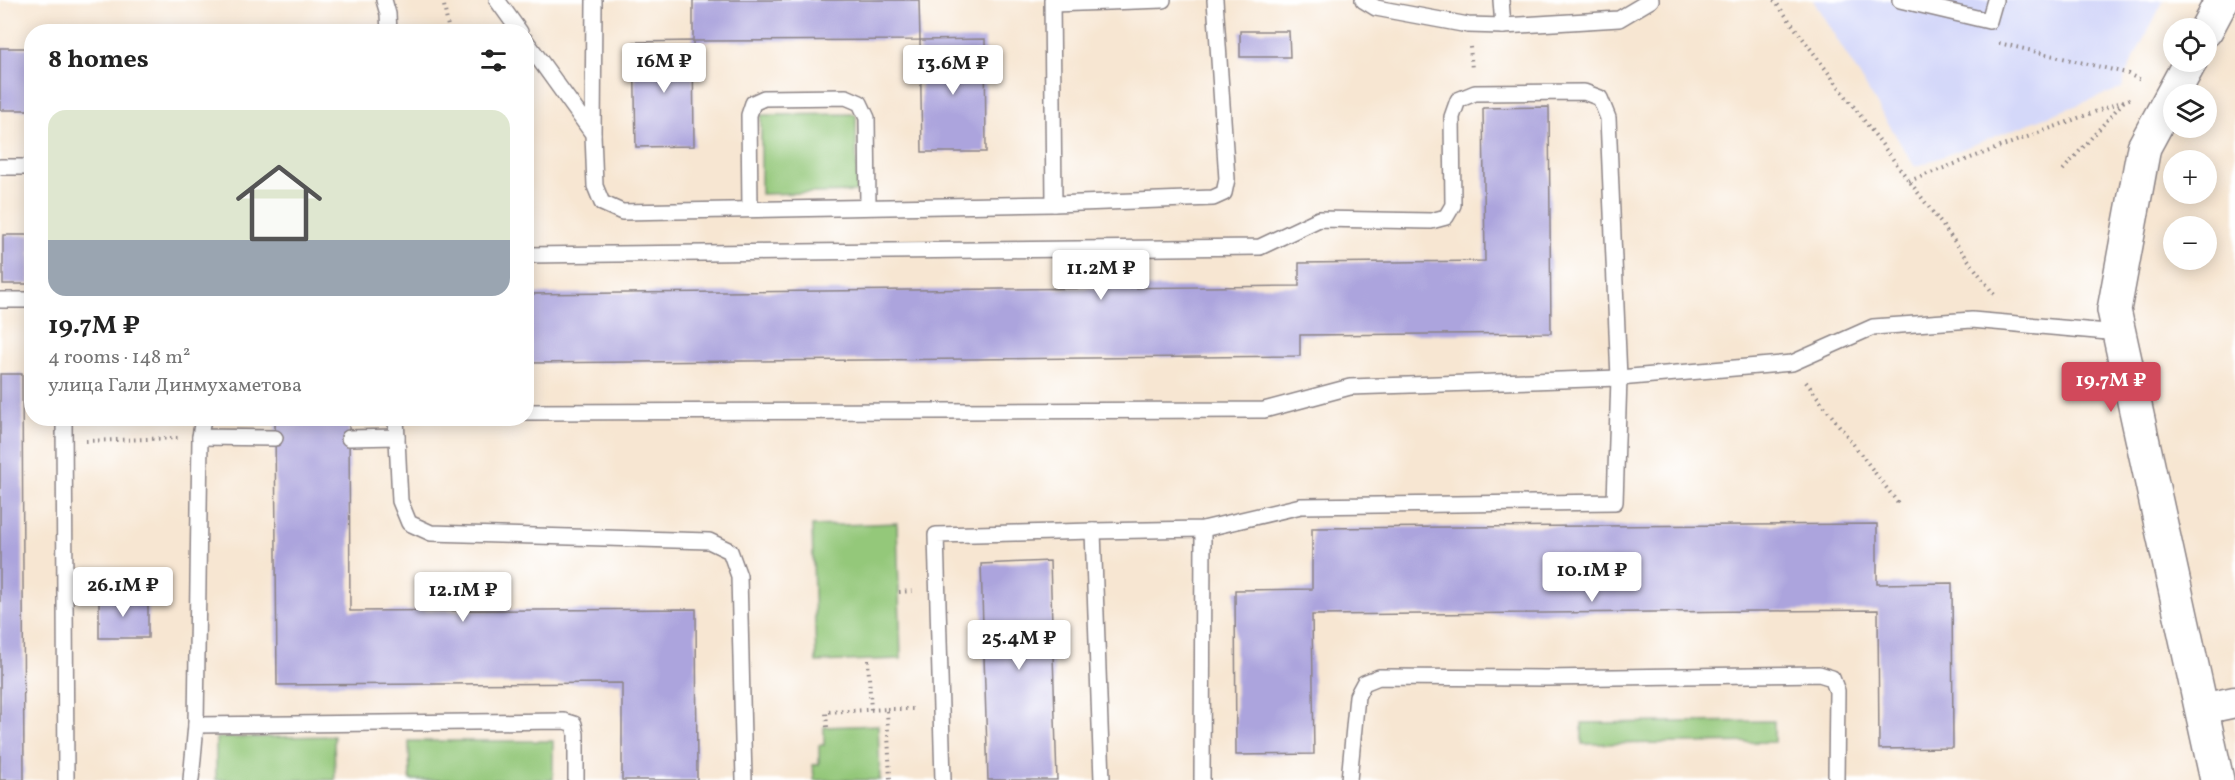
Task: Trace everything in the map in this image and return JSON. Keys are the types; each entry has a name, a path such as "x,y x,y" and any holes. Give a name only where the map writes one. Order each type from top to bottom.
{"street":[{"path":"2212,18 2222,0"},
{"path":"2185,72 2144,147 2114,310 2217,780"},
{"path":"2202,709 2235,702"}],"lane":[{"path":"384,0 388,24"},
{"path":"497,0 514,24"},
{"path":"594,0 595,186 602,203 622,212 1054,204 1213,198 1224,193 1227,178 1215,0"},
{"path":"1054,204 1052,2 1163,0"},
{"path":"1363,0 1376,8 1468,25 1503,26 1619,19 1651,0"},
{"path":"1500,0 1503,26"},
{"path":"1900,0 1989,21 1995,0"},
{"path":"534,52 593,134"},
{"path":"534,255 1260,247 1319,219 1431,221 1446,217 1453,205 1452,117 1458,100 1475,93 1584,92 1600,98 1608,118 1619,378 1615,501 1301,506 1203,529 936,535 943,780"},
{"path":"750,209 749,115 753,103 764,98 846,97 860,103 867,118 868,206"},
{"path":"0,167 24,166"},
{"path":"0,300 24,300"},
{"path":"534,412 1264,410 1350,387 1619,378 1792,363 1873,327 1972,320 2120,333"},
{"path":"64,426 66,780"},
{"path":"191,780 196,725 202,426"},
{"path":"396,426 400,501 409,523 431,533 709,541 730,551 739,576 744,780"},
{"path":"200,437 275,438"},
{"path":"349,438 396,437"},
{"path":"1202,780 1203,529"},
{"path":"1093,531 1102,780"},
{"path":"1349,780 1358,696 1365,683 1379,677 1546,678 1819,674 1832,678 1837,691 1836,780"},
{"path":"196,725 564,721 574,724 576,780"}],"path":[{"path":"443,0 448,24"},
{"path":"1773,0 1998,300 2012,324"},
{"path":"1989,21 1982,39 2126,73 2149,83"},
{"path":"1468,25 1475,93"},
{"path":"1909,181 2134,97"},
{"path":"2063,170 2124,100"},
{"path":"1792,363 1898,503"},
{"path":"64,441 200,437"},
{"path":"899,592 920,591"},
{"path":"868,660 871,710"},
{"path":"826,727 826,712 925,708"},
{"path":"887,710 890,780"}],"shaded area":[{"path":"1813,0 2164,0 2126,73 2122,88 1915,167"}],"green space":[{"path":"856,114 857,192 761,194 761,115"},
{"path":"897,523 901,659 816,662 812,526"},
{"path":"1774,721 1774,742 1582,744 1582,723"},
{"path":"878,725 880,780 814,780 813,765 819,764 819,745 824,745 824,727"},
{"path":"334,736 335,780 216,780 216,738"},
{"path":"409,741 553,741 553,780 410,780"}],"building":[{"path":"693,0 919,0 920,40 693,41"},
{"path":"1240,31 1289,31 1290,57 1240,57"},
{"path":"985,39 986,152 922,152 920,40"},
{"path":"693,41 694,146 636,147 634,42"},
{"path":"0,48 24,48 24,110 0,110"},
{"path":"1549,107 1551,333 1300,335 1300,356 534,363 534,294 1299,286 1299,263 1485,261 1483,108"},
{"path":"3,235 24,235 24,284 3,284"},
{"path":"0,374 22,374 24,780 0,780"},
{"path":"275,426 349,426 350,611 696,609 697,780 622,780 622,683 277,685"},
{"path":"1877,524 1877,584 1952,583 1953,748 1879,749 1878,610 1312,615 1314,754 1236,755 1235,590 1312,589 1312,528"},
{"path":"1050,561 1057,780 988,780 981,564"},
{"path":"99,597 148,598 148,638 99,638"}]}
